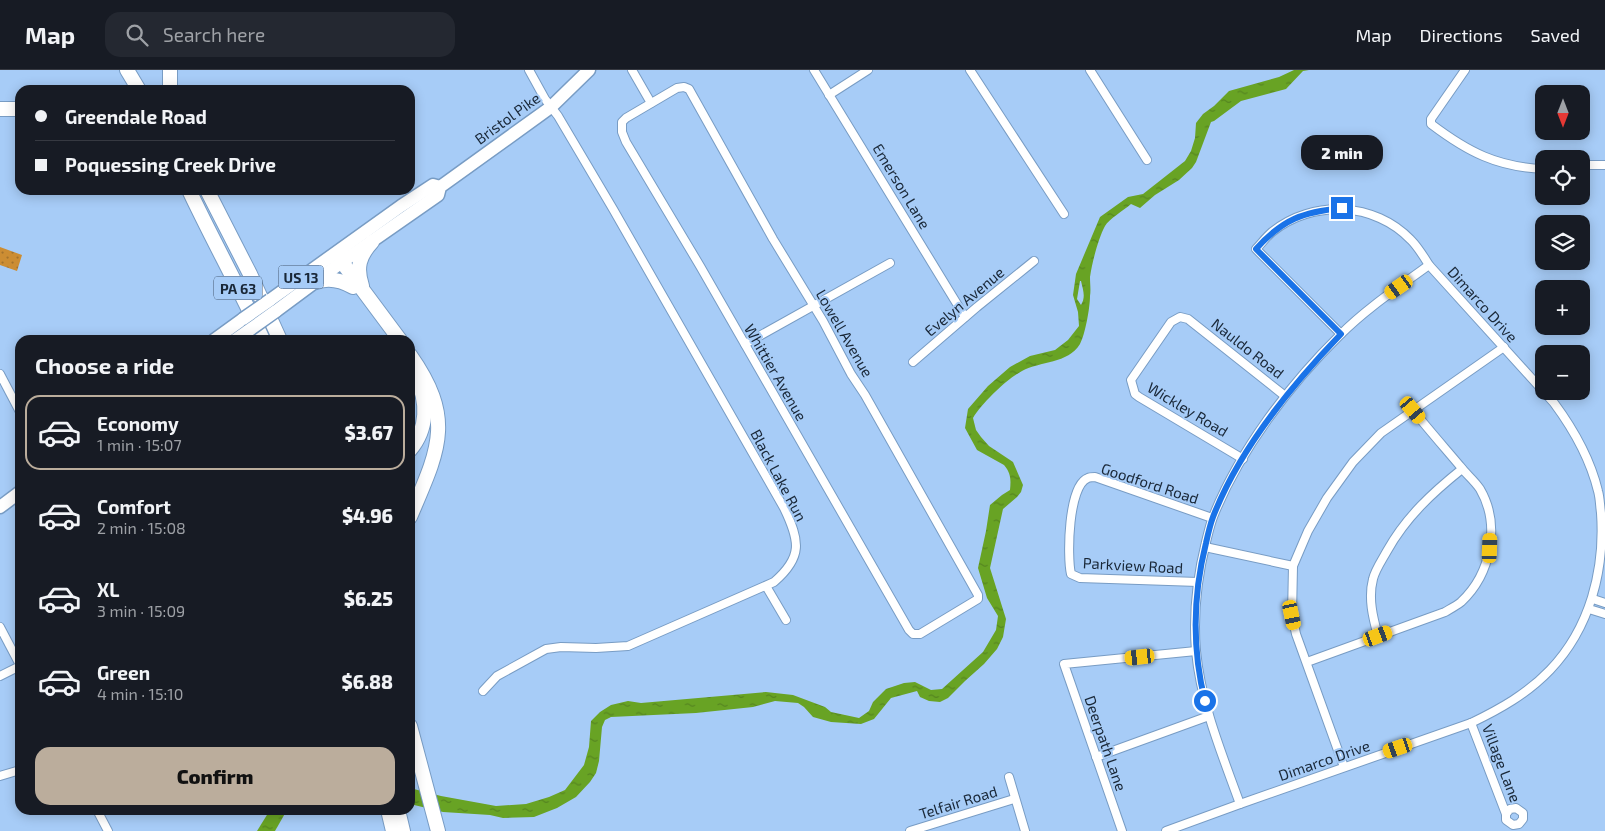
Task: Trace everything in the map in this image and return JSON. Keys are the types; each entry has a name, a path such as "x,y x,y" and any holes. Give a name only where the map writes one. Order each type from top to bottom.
{"highway":[{"path":"118,70 128,85"},
{"path":"127,70 136,85"},
{"path":"170,70 170,85"},
{"path":"0,110 15,109"},
{"path":"183,195 211,237"},
{"path":"191,195 211,237"},
{"path":"202,195 250,274"},
{"path":"210,195 250,274"},
{"name":"PA 63","path":"211,237 242,294 261,335"},
{"path":"357,287 360,260 364,250 372,242"},
{"path":"337,260 396,335"},
{"name":"PA 63","path":"250,274 278,335"},
{"path":"316,282 337,280 357,287 387,335"},
{"path":"415,362 432,391 438,428 437,445 433,461 415,505"},
{"path":"415,376 422,393 425,413 421,433 415,442"},
{"path":"415,750 423,788"},
{"path":"415,763 438,831"},
{"path":"430,812 430,831"},
{"path":"389,815 393,831"},
{"path":"399,815 403,831"}],"main road":[{"name":"Bristol Pike","path":"273,306 316,282 337,260 372,242 438,195 440,187 551,107 589,70"},
{"name":"Bristol Pike","path":"224,335 245,325 337,260 433,185 440,187"},
{"name":"Bristol Pike","path":"239,335 245,325"},
{"path":"0,507 15,496"}],"street":[{"name":"Black Lake Run","path":"483,691 497,676 546,649 628,646 766,586 788,570 797,542 793,526 784,508 613,208 529,70"},
{"path":"632,70 650,103"},
{"name":"Emerson Lane","path":"814,70 965,317"},
{"path":"830,95 868,70"},
{"path":"970,70 1064,214"},
{"path":"1090,70 1147,160"},
{"path":"1465,70 1431,119 1431,124 1457,144 1478,155 1501,163 1535,169"},
{"name":"Lowell Avenue","path":"650,103 677,88 686,87 689,89 978,595 978,599 920,634 913,634 910,630"},
{"name":"Whittier Avenue","path":"650,103 622,122 626,142 910,630"},
{"path":"1590,166 1605,165"},
{"name":"Dimarco Drive","path":"1166,831 1471,723 1513,701 1550,670 1567,650 1593,599 1601,562 1602,528 1599,492 1588,458 1570,425 1504,347 1429,265 1411,240 1390,222 1366,212 1344,208 1318,210 1290,220 1271,233 1256,249 1341,334"},
{"name":"Evelyn Avenue","path":"913,362 1034,261"},
{"path":"745,344 890,262"},
{"path":"1240,804 1209,716 1201,686 1196,651 1195,618 1198,582 1212,518 1227,487 1262,427 1285,396 1341,334 1383,298 1429,265"},
{"name":"Wickley Road","path":"1193,322 1180,316 1171,322 1132,380 1132,386 1135,394 1139,397 1243,459"},
{"name":"Nauldo Road","path":"1193,322 1285,396"},
{"path":"1344,767 1296,634 1292,615 1294,566 1308,531 1327,498 1353,462 1381,433 1504,347"},
{"path":"0,374 15,402"},
{"path":"1307,662 1445,612 1460,602 1470,592 1484,569 1490,548 1491,528 1488,510 1480,490 1413,410"},
{"path":"1378,636 1370,598 1373,579 1382,558 1394,538 1422,503 1462,469"},
{"name":"Goodford Road","path":"1070,571 1068,562 1070,530 1075,496 1080,484 1088,478 1095,477 1212,518"},
{"path":"1205,547 1294,566"},
{"name":"Parkview Road","path":"1070,571 1071,574 1080,578 1198,582"},
{"path":"766,586 786,620"},
{"path":"1593,599 1605,603"},
{"path":"1589,609 1605,614"},
{"path":"0,627 15,656"},
{"name":"Deerpath Lane","path":"1122,831 1064,664 1196,651"},
{"path":"0,676 15,668"},
{"path":"1096,757 1209,716"},
{"name":"Village Lane","path":"1471,723 1506,814"},
{"path":"0,776 15,772"},
{"path":"1009,777 1024,831"},
{"name":"Telfair Road","path":"910,831 1014,799"},
{"path":"100,815 108,831"}],"shaded area":[{"path":"0,247 22,255 17,271 0,265"}],"water":[{"path":"1294,70 1309,70 1303,71 1286,89 1241,101 1211,122 1192,168 1179,180 1155,195 1140,208 1131,204 1107,223 1100,237 1092,265 1088,314 1080,344 1075,350 1061,359 1029,368 1016,375 1002,385 973,418 976,430 989,446 1013,462 1023,485 1017,497 1003,509 990,568 1006,619 1003,637 997,649 984,664 948,698 940,702 929,701 920,697 917,691 891,698 874,719 861,724 831,722 813,717 798,703 775,701 753,707 696,713 611,717 605,720 602,727 596,773 576,797 557,808 534,817 503,818 490,815 443,812 415,805 415,789 496,806 526,804 565,790 584,765 589,747 591,721 611,705 628,701 641,703 766,692 793,695 825,707 831,712 859,718 869,711 873,702 886,689 904,683 915,682 931,690 942,689 983,652 996,630 998,616 987,598 978,568 990,505 1010,490 1010,477 1004,465 977,450 965,428 968,409 988,386 1010,367 1030,356 1055,350 1068,340 1079,326 1078,312 1073,295 1076,274 1100,217 1128,197 1143,194 1185,161 1191,151 1195,138 1196,123 1203,114 1229,91 1279,77","holes":["1080,281 1084,296 1081,305 1077,299"]},
{"path":"267,815 284,815 275,831 257,831"}],"route":[{"path":"1205,701 1196,651 1195,618 1201,562 1212,518 1227,487 1262,427 1285,396 1341,334 1256,249 1271,233 1290,220 1318,210 1342,208"}]}
